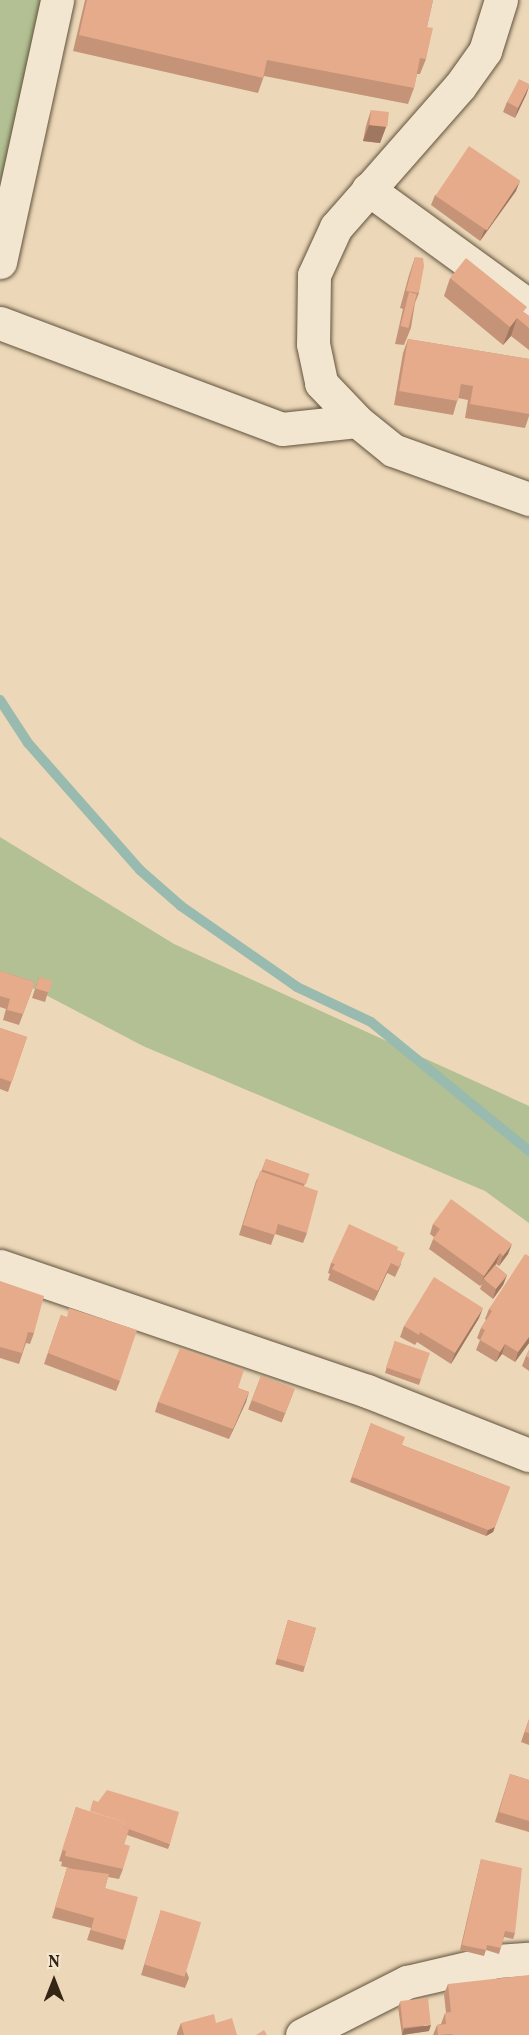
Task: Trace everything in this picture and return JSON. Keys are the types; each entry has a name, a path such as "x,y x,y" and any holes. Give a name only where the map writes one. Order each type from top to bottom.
{"street":[{"path":"0,262 57,0"},
{"path":"501,0 485,51 418,138 368,189 336,227 314,275 313,344 321,382 357,421 393,450 529,499"},
{"path":"368,189 529,306"},
{"path":"0,323 282,429 357,421"},
{"path":"0,1266 368,1392 529,1455"},
{"path":"302,2035 407,1982 497,1961 529,1959"}],"green space":[{"path":"0,0 45,0 0,196"},
{"path":"0,837 174,944 529,1106 529,1223 485,1191 143,1046 0,971"}],"building":[{"path":"87,0 433,0 427,27 433,28 426,59 420,58 414,88 267,60 263,78 79,35"},
{"path":"519,79 529,86 518,108 507,102"},
{"path":"371,110 389,112 387,127 369,125"},
{"path":"469,146 520,181 487,230 435,196"},
{"path":"415,257 423,258 424,266 419,293 406,291"},
{"path":"466,258 527,307 523,312 529,316 529,328 517,318 510,327 450,278"},
{"path":"409,292 417,294 408,328 401,326"},
{"path":"408,339 529,359 529,414 470,404 473,386 461,384 458,401 399,391"},
{"path":"0,971 35,982 23,1014 7,1010 10,999 0,996"},
{"path":"39,977 52,981 49,993 35,988"},
{"path":"0,1028 27,1037 12,1082 0,1078"},
{"path":"266,1159 309,1174 306,1184 262,1169"},
{"path":"260,1171 318,1191 307,1233 278,1224 275,1235 243,1225"},
{"path":"451,1199 512,1244 503,1256 500,1253 484,1276 433,1239 440,1229 433,1224"},
{"path":"349,1224 398,1247 397,1250 405,1253 399,1267 391,1263 378,1291 332,1269 335,1264 331,1263"},
{"path":"525,1254 529,1256 529,1337 518,1352 505,1344 500,1352 480,1340 485,1330 481,1328 492,1311 489,1309"},
{"path":"495,1265 507,1275 496,1289 483,1279"},
{"path":"434,1277 483,1308 455,1353 420,1332 419,1335 404,1326"},
{"path":"0,1281 44,1296 34,1333 28,1332 22,1353 0,1347"},
{"path":"69,1308 137,1330 120,1381 48,1353 61,1315 67,1317"},
{"path":"395,1341 430,1353 421,1380 386,1367"},
{"path":"180,1348 244,1370 238,1388 249,1392 233,1429 158,1402"},
{"path":"261,1376 295,1389 285,1413 252,1400"},
{"path":"371,1423 405,1437 402,1445 510,1487 495,1527 488,1530 352,1477"},
{"path":"288,1620 316,1628 305,1666 277,1658"},
{"path":"529,1720 529,1733 525,1732"},
{"path":"510,1774 529,1780 529,1821 499,1812"},
{"path":"107,1790 179,1812 170,1844 123,1827 124,1822 90,1811 93,1800 98,1802"},
{"path":"76,1807 124,1822 123,1827 129,1829 124,1844 130,1846 123,1869 65,1856 66,1851 62,1850"},
{"path":"481,1859 522,1868 515,1933 505,1931 501,1948 487,1945 486,1950 462,1945"},
{"path":"67,1868 109,1874 105,1888 138,1897 126,1940 91,1930 94,1918 55,1907"},
{"path":"161,1910 201,1922 184,1977 144,1965"},
{"path":"529,1975 529,2035 438,2035 437,2025 446,2024 445,2013 451,2012 448,1984"},
{"path":"428,1998 431,2025 403,2028 400,2001"},
{"path":"214,2014 216,2023 232,2018 237,2035 184,2035 181,2023"},
{"path":"264,2030 267,2035 256,2035"}],"waterway":[{"path":"0,700 28,743 140,870 181,906 297,987 371,1022 529,1151"}]}
